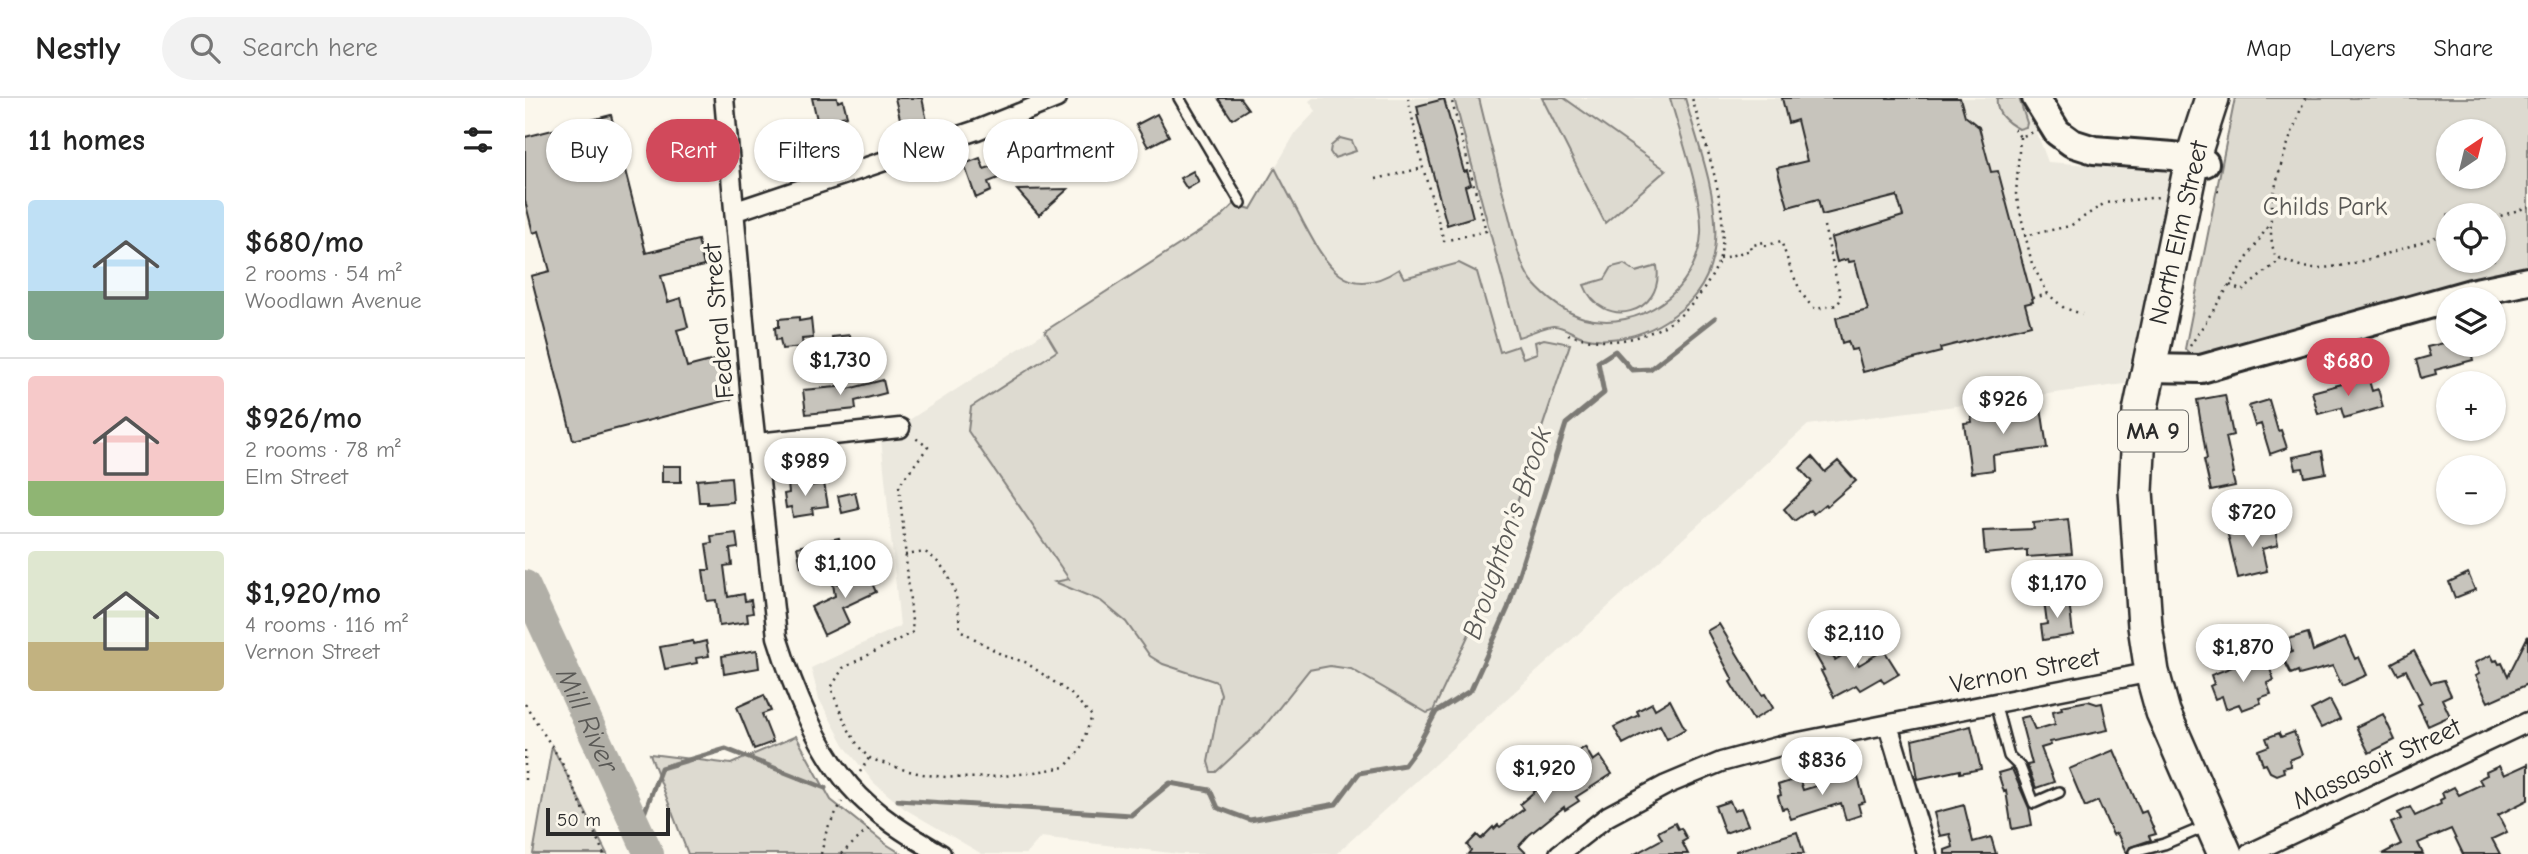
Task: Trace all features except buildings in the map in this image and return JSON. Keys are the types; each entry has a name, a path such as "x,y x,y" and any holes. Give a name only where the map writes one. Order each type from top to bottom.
{"highway":[{"name":"North Elm Street","path":"2209,176 2212,98"},
{"name":"North Elm Street","path":"2156,369 2178,278 2209,176 2220,98"},
{"name":"MA 9","path":"2156,369 2140,412 2136,491 2145,626 2152,672 2163,712 2225,854"}],"street":[{"name":"Federal Street","path":"724,98 751,399 777,637 789,674 820,741 850,786 882,816 940,854"},
{"path":"736,211 977,130 1057,98"},
{"path":"2036,98 2057,132 2072,143 2094,150 2173,156 2209,176"},
{"path":"2156,369 2201,369 2471,293 2528,281"},
{"path":"757,443 900,428"},
{"name":"Vernon Street","path":"1559,854 1608,816 1666,785 1720,762 1784,745 2152,672"},
{"name":"Massasoit Street","path":"2249,854 2528,722"},
{"path":"1888,725 1927,854"}],"lane":[{"path":"1179,98 1241,203"},
{"path":"1995,703 2009,756 2020,767 2033,803 2059,792"},
{"path":"2134,852 2164,844 2212,824"}],"path":[{"path":"1408,98 1423,167 1444,241 1487,230 1451,98"},
{"path":"1568,334 1587,341 1641,337 1665,326 1690,307 1711,279 1719,258 1722,218 1692,98"},
{"path":"2305,98 2271,206 2271,242 2275,256 2312,268 2354,262 2436,237"},
{"path":"2014,129 2020,137 2016,194 2032,264 2048,294 2064,308 2082,314"},
{"path":"2020,137 2033,132"},
{"path":"1377,178 1423,167"},
{"path":"2024,236 2070,226 2105,203 2157,198 2164,194"},
{"path":"2506,214 2528,207"},
{"path":"2190,346 2271,221"},
{"path":"1719,258 1752,250 1750,246 1764,242 1765,246 1781,241 1791,270 1809,305 1816,309 1837,304 1841,299 1824,226"},
{"path":"2231,285 2242,291 2281,259"},
{"path":"2032,298 2048,294"},
{"path":"900,428 928,447 899,485 905,555 913,632 843,668 831,688 848,730 869,758 899,769 939,778 1031,774 1065,767 1080,750 1092,716 1070,692 1025,662 1003,656 960,630 958,596 939,561 925,552 905,555"},
{"path":"525,704 561,761 604,854"},
{"path":"525,750 525,782"},
{"path":"841,854 882,816"}],"shaded area":[{"path":"1174,98 1187,98 1251,209 1296,132 1316,111 1309,101 1313,98 2024,98 2048,162 2174,171 2125,384 1808,425 1336,854 1179,854 1041,837 1026,854 982,854 905,809 874,783 846,748 819,699 811,668 900,626 881,439 774,450 903,424 1219,219 1234,204"}],"green space":[{"path":"1454,98 1479,98 1517,248 1532,282 1549,299 1569,312 1584,318 1605,321 1644,313 1662,302 1677,289 1697,254 1701,219 1690,166 1670,98 1685,98 1702,154 1714,213 1715,242 1710,269 1696,294 1667,320 1627,337 1589,338 1553,326 1518,337"},
{"path":"1542,98 1564,98 1666,170 1605,223"},
{"path":"1997,98 2019,98 2026,127 2019,129 2006,120 2000,113"},
{"name":"Childs Park","path":"2235,98 2528,98 2528,271 2459,287 2436,287 2436,292 2376,306 2194,358 2185,349"},
{"path":"1340,138 1352,141 1356,151 1334,158 1330,152 1331,146"},
{"path":"1275,168 1320,252 1339,274 1351,280 1365,282 1381,279 1399,269 1404,278 1459,263 1477,272 1500,352 1518,346 1523,358 1537,353 1535,342 1544,339 1570,344 1484,602 1433,711 1427,713 1351,669 1330,666 1309,670 1263,728 1216,772 1211,772 1208,762 1221,694 1217,682 1163,664 1150,656 1126,622 1101,601 1055,582 1069,579 968,431 971,407 1057,351 1045,331 1219,219 1234,204 1251,209"},
{"path":"1624,264 1636,272 1657,266 1657,283 1642,306 1617,312 1604,308 1593,299 1584,285 1605,279 1612,267"},
{"path":"796,736 831,800 902,854 688,854 650,754 731,764"},
{"path":"552,746 607,854 533,854"}],"waterway":[{"name":"Broughton's Brook","path":"898,800 1131,815 1170,783 1210,790 1218,808 1250,820 1336,804 1359,773 1404,765 1436,712 1471,690 1508,608 1566,424 1604,393 1598,362 1615,351 1632,370 1650,369 1715,318"},
{"name":"Mill River","path":"525,585 649,854"},
{"name":"Broughton's Brook","path":"638,830 661,768 726,749 825,788"}]}
